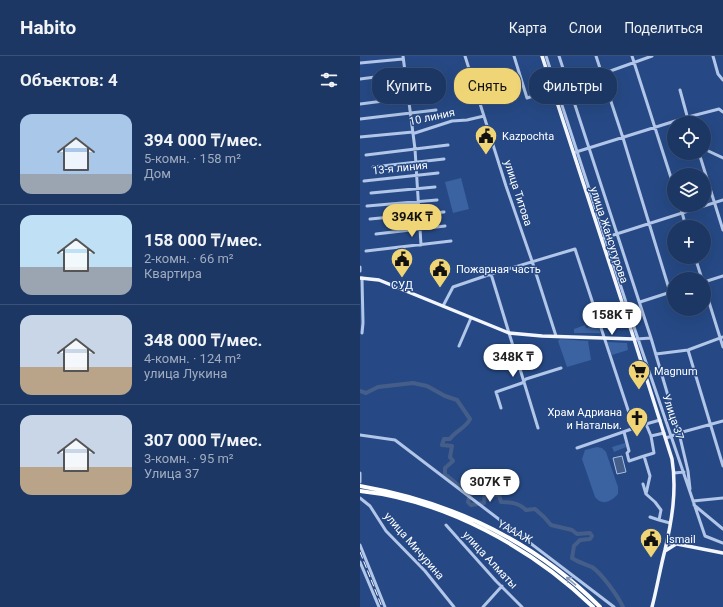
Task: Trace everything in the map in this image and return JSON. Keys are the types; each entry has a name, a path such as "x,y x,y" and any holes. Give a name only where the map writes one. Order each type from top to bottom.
{"highway":[{"name":"ҮАААЖ","path":"360,486 398,493 431,503 457,512 503,535 524,546 553,566 576,584 600,607"},
{"name":"ҮАААЖ","path":"360,491 415,502 444,512 481,528 516,547 537,561 561,579 593,607"}],"main road":[{"name":"улица Жансугурова","path":"542,56 546,68"},
{"name":"улица Жансугурова","path":"557,104 666,438 674,473 674,498 668,536 652,607"},
{"path":"361,278 379,280 509,333 634,339"},
{"path":"668,536 676,544"},
{"path":"667,542 723,553"},
{"path":"665,550 676,544"}],"street":[{"name":"улица Титова","path":"465,56 515,214 556,336"},
{"path":"514,56 527,98 529,97"},
{"name":"Улица 37","path":"546,56 643,353 705,536 723,543"},
{"path":"559,56 563,68"},
{"path":"596,56 600,68"},
{"path":"632,56 668,168"},
{"path":"617,68 652,56"},
{"path":"713,56 718,74 723,80"},
{"path":"360,64 403,58 404,68"},
{"path":"360,80 372,78"},
{"path":"680,90 688,116"},
{"path":"360,104 372,102"},
{"path":"409,104 415,149 421,245"},
{"path":"575,104 656,354 679,433 688,471 691,499 696,507 723,529"},
{"path":"612,104 667,276"},
{"path":"360,119 436,110"},
{"path":"692,116 722,110"},
{"name":"10 линия","path":"360,137 415,133 452,121 467,120 484,116"},
{"path":"574,153 667,124"},
{"path":"366,155 448,145"},
{"path":"711,152 723,158"},
{"path":"373,167 444,159"},
{"path":"700,160 723,230"},
{"name":"13-я линия","path":"364,181 438,173"},
{"path":"371,193 435,187"},
{"path":"367,206 437,200"},
{"path":"711,203 723,200"},
{"path":"370,219 444,212"},
{"path":"601,240 682,212 684,220"},
{"path":"376,234 445,226"},
{"path":"366,251 451,241"},
{"path":"443,306 453,287 532,261 575,249 634,428"},
{"path":"491,274 538,428"},
{"path":"711,280 723,276"},
{"path":"361,278 362,333"},
{"path":"640,302 667,293"},
{"path":"711,306 722,338 723,347"},
{"path":"459,346 471,318"},
{"path":"634,339 651,338"},
{"path":"656,354 688,350 722,338"},
{"path":"688,350 723,466"},
{"path":"501,408 496,392 561,368"},
{"path":"577,448 660,420"},
{"path":"666,438 723,421"},
{"path":"624,432 629,451 627,453 629,461 654,453 651,436 646,424"},
{"path":"651,436 664,433"},
{"path":"360,435 396,440 614,607"},
{"path":"644,456 650,476 646,494"},
{"path":"674,473 688,471"},
{"path":"360,473 360,481"},
{"path":"643,484 646,494 661,510 659,520"},
{"name":"улица Мичурина","path":"360,498 370,506 386,531 425,571 454,607"},
{"path":"693,501 723,498"},
{"path":"650,517 670,523"},
{"name":"улица Алматы","path":"446,525 522,607"},
{"path":"360,545 386,607"},
{"path":"360,562 379,607"},
{"path":"483,607 502,586"}],"shaded area":[{"path":"461,178 469,209 453,213 445,182"},
{"path":"585,325 586,328 599,325 600,333 574,333 574,329"},
{"path":"560,339 588,341 591,360 567,367 558,341"},
{"path":"607,342 627,343 628,350 612,355"},
{"path":"625,443 626,447 614,452 612,447"},
{"path":"597,447 602,448 606,452 618,487 618,494 606,502 598,500 595,497 582,459 585,450"},
{"path":"622,456 626,472 617,474 613,458"}],"waterway":[{"path":"360,391 366,393 378,387 413,383 427,386 445,396 457,400 470,419 466,425 450,439 444,439 442,445 452,446 450,457 453,461 445,468 445,474 458,485 474,489 468,502 471,505 484,503 485,493 499,495 501,502 515,503 526,510 535,509 551,525 572,530 577,534 590,533 592,536 590,539 580,540 574,546 572,558 596,570 623,607"}],"railway":[{"path":"360,552 382,607"}],"place":[{"name":"Kazpochta","path":"486,156"},
{"name":"СУД","path":"402,278"},
{"name":"Пожарная часть","path":"440,288"},
{"name":"Magnum","path":"639,390"},
{"name":"Храм Адриана и Натальи.","path":"637,438"},
{"name":"Ismail","path":"651,558"}]}
